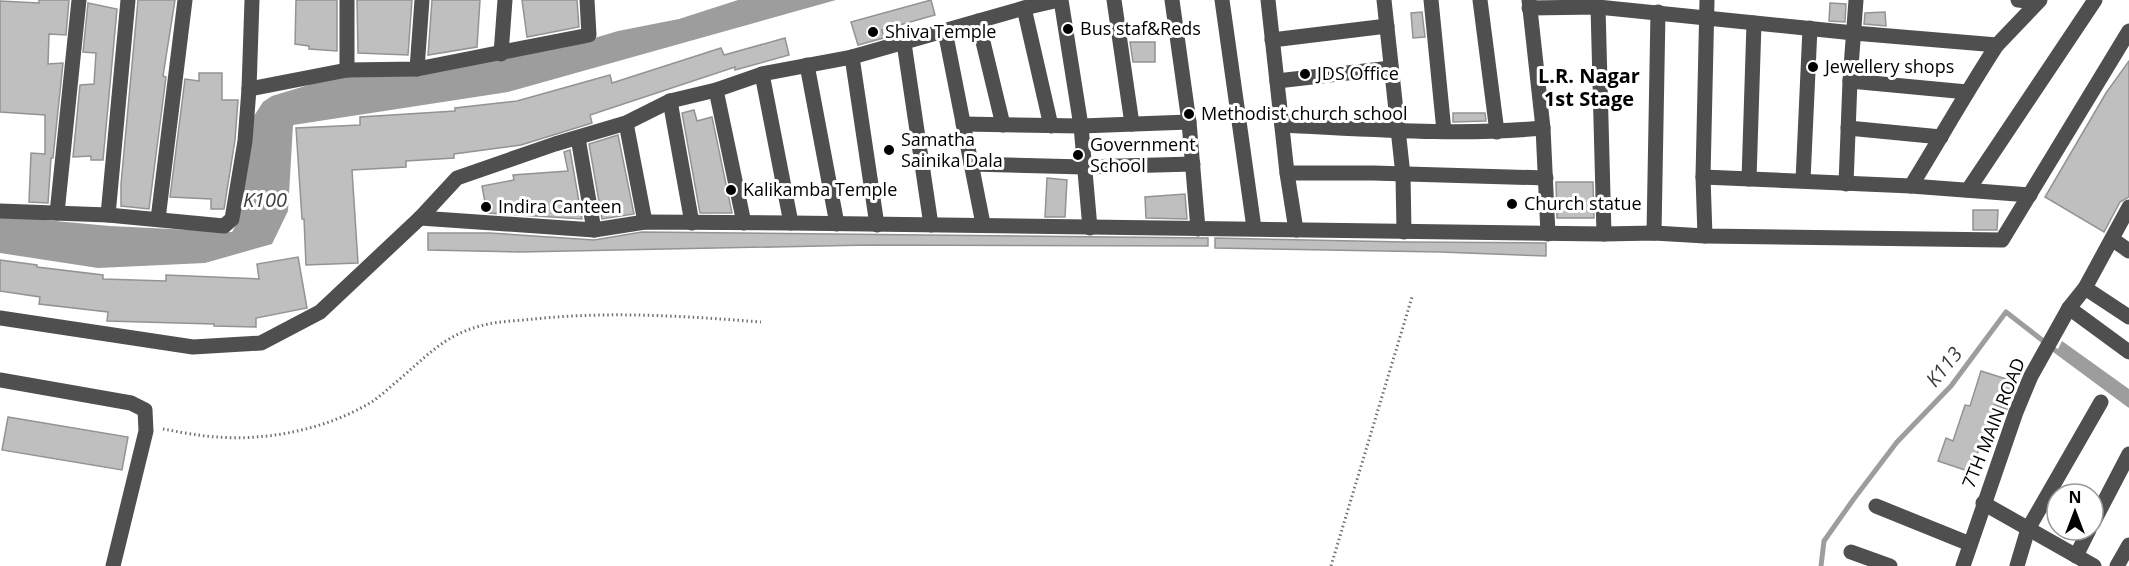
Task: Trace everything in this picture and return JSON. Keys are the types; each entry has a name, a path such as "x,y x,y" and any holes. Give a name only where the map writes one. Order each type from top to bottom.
{"street":[{"path":"57,213 80,0"},
{"path":"108,215 128,0"},
{"path":"158,219 185,0"},
{"path":"0,211 108,215 224,226 232,219 245,141 252,0"},
{"path":"347,0 347,70"},
{"path":"417,69 422,0"},
{"path":"501,54 505,0"},
{"path":"249,89 347,70 417,69 589,35 587,0"},
{"path":"0,318 193,347 261,343 320,312 420,218 457,178 555,144 626,123 670,101 716,90 762,74 852,57 1060,0 1081,126 1090,228"},
{"path":"1114,0 1132,124"},
{"path":"1172,0 1189,122 1198,229"},
{"path":"1222,0 1254,228"},
{"path":"1268,0 1287,173 1296,230"},
{"path":"1384,0 1403,174 1404,232"},
{"path":"1431,0 1444,131"},
{"path":"1480,0 1497,132"},
{"path":"1705,236 1703,177 1707,0"},
{"path":"1846,184 1856,0"},
{"path":"2018,0 2039,1"},
{"path":"1968,190 2094,0"},
{"path":"1911,186 1997,45 2039,1"},
{"path":"1548,234 1543,128 1529,4 1658,12 1854,33 1997,45"},
{"path":"1598,7 1604,234"},
{"path":"1024,8 1051,126"},
{"path":"1654,233 1658,12"},
{"path":"978,21 1004,125"},
{"path":"1749,179 1754,22"},
{"path":"1272,40 1387,26"},
{"path":"1803,180 1810,28"},
{"path":"945,30 983,224"},
{"path":"420,218 594,230 645,222 791,222 1548,234 1654,233 1705,236 2002,240 2129,31"},
{"path":"904,43 931,225"},
{"path":"852,57 877,225"},
{"path":"807,65 837,224"},
{"path":"1277,81 1391,68"},
{"path":"762,74 791,222"},
{"path":"1850,81 1967,92"},
{"path":"716,90 744,223"},
{"path":"670,101 692,222"},
{"path":"963,124 1081,126 1189,122"},
{"path":"626,123 645,222"},
{"path":"1282,125 1497,132 1543,128"},
{"path":"1848,128 1941,137"},
{"path":"578,138 594,230"},
{"path":"971,164 1084,166 1193,164"},
{"path":"1287,173 1546,178"},
{"path":"1703,177 1803,180 2030,195"},
{"name":"7TH MAIN ROAD","path":"1963,566 2016,412 2049,343 2069,308 2085,288 2129,207"},
{"path":"2112,239 2129,251"},
{"path":"2085,288 2129,317"},
{"path":"2069,308 2129,352"},
{"path":"0,380 130,403 145,410 146,426 113,566"},
{"path":"2017,566 2028,529 2101,402"},
{"path":"2105,500 2129,454"},
{"path":"1983,503 2094,566"},
{"path":"1876,506 1970,544"},
{"path":"2076,556 2084,542"},
{"path":"2117,566 2129,544"},
{"path":"1851,552 1890,566"}],"path":[{"path":"1331,566 1412,297"},
{"path":"146,426 217,437 255,437 289,433 335,420 370,403 427,354 451,338 480,326 580,314 670,315 761,322"}],"water":[{"name":"K100","path":"738,0 836,0 508,92 293,125 288,211 272,244 205,263 98,268 0,253 0,216 110,226 232,232 239,220 252,119 263,102 272,96 325,80 564,47 618,31 679,19"},
{"path":"2062,341 2129,389 2129,405 2057,351"}],"building":[{"path":"39,0 69,0 66,35 49,34 48,64 63,63 53,158 51,158 48,203 29,202 31,153 45,154 45,115 0,112 0,1 39,3"},
{"path":"138,0 175,0 163,76 166,77 149,209 121,206 121,184"},
{"path":"296,0 337,0 337,51 309,49 309,46 295,44"},
{"path":"357,0 412,0 408,55 358,53"},
{"path":"432,0 480,0 477,47 428,55"},
{"path":"522,0 577,0 579,27 527,37"},
{"path":"931,0 935,15 882,30 884,38 858,45 851,22"},
{"path":"88,3 117,9 103,160 91,160 91,156 73,157 80,85 94,84 96,53 83,52"},
{"path":"1830,3 1846,4 1845,22 1829,21"},
{"path":"1422,12 1425,37 1413,38 1411,13"},
{"path":"1885,12 1886,26 1864,24 1865,13"},
{"path":"785,38 789,55 735,70 735,67 590,115 592,123 521,145 454,154 454,158 406,161 406,167 352,170 358,263 306,265 296,128 360,125 360,117 455,111 455,108 517,101 610,75 612,83 721,48 724,55"},
{"path":"1130,42 1155,42 1155,62 1133,62"},
{"path":"2129,61 2129,197 2120,202 2104,232 2045,197 2106,93"},
{"path":"199,73 222,73 222,100 238,100 235,140 224,209 211,209 211,199 170,197 185,79 199,81"},
{"path":"694,110 697,121 712,117 732,213 700,213 682,113"},
{"path":"1453,113 1485,113 1486,121 1453,122"},
{"path":"618,135 634,214 602,219 589,144"},
{"path":"570,150 582,219 487,213 482,186 514,180 513,175 568,171 564,152"},
{"path":"1047,178 1067,180 1065,217 1045,217"},
{"path":"1556,182 1593,182 1594,218 1557,218"},
{"path":"1185,194 1187,219 1146,218 1145,197"},
{"path":"1973,210 1998,210 1997,230 1973,230"},
{"path":"642,232 1208,238 1208,246 869,245 520,252 428,250 428,233 490,233 594,240"},
{"path":"1215,238 1546,243 1546,256 1215,248"},
{"path":"298,257 307,308 256,318 256,327 107,321 108,312 39,304 40,297 0,291 0,260 103,275 103,279 166,281 166,275 259,279 257,264"},
{"path":"1981,371 2016,382 2007,409 1994,405 1971,472 1938,461 1946,438 1953,441 1965,405 1970,406"},
{"path":"8,417 128,437 122,470 2,450"}],"waterway":[{"name":"K113","path":"1821,566 1824,541 1853,500 1897,442 1951,386 2006,312 2129,405"}],"place":[{"name":"Bus staf&Reds","path":"1068,29"},
{"name":"Shiva Temple","path":"873,32"},
{"name":"Jewellery shops","path":"1813,67"},
{"name":"JDS Office","path":"1305,74"},
{"name":"Methodist church school","path":"1189,114"},
{"name":"Samatha Sainika Dala","path":"889,150"},
{"name":"Government School","path":"1078,155"},
{"name":"Kalikamba Temple","path":"731,190"},
{"name":"Church statue","path":"1512,204"},
{"name":"Indira Canteen","path":"486,207"}],"district":[{"name":"L.R. Nagar 1st Stage","path":"1589,88"}]}
